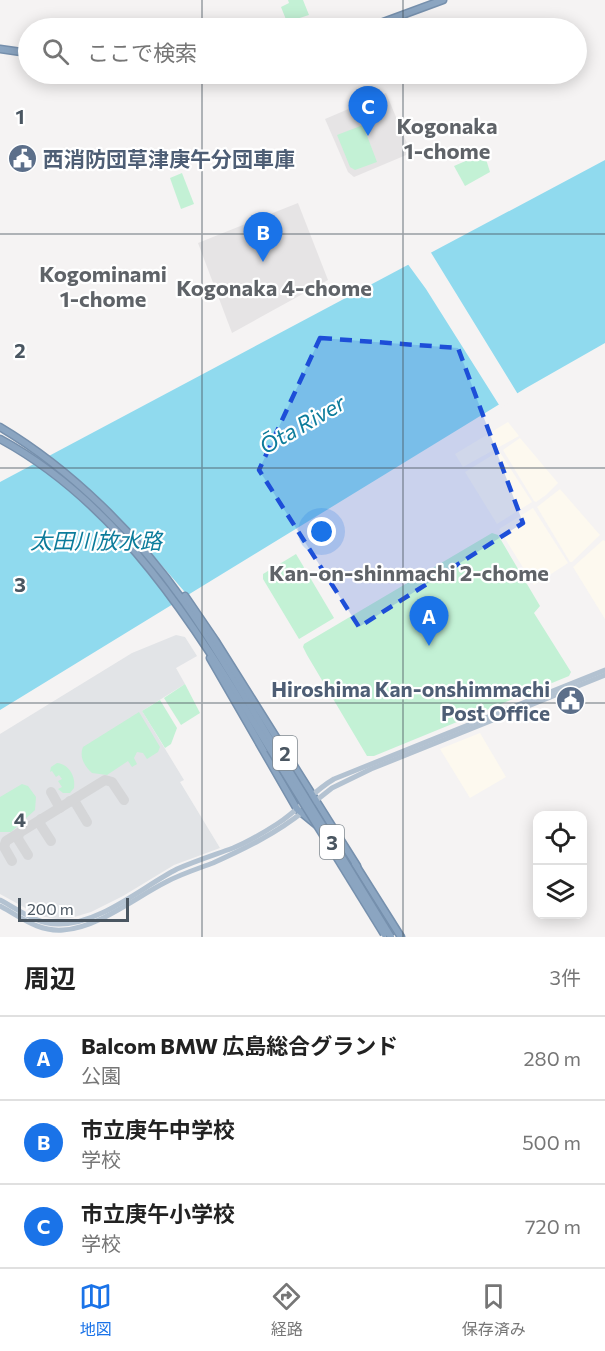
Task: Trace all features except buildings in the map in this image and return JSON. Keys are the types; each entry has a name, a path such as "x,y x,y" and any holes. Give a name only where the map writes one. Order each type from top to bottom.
{"highway":[{"path":"394,18 443,0"},
{"path":"0,49 18,52"},
{"name":"3","path":"0,427 41,456 98,503 155,564 212,643 341,868 386,937"},
{"name":"3","path":"0,439 34,460 71,490 120,536 183,602 206,646 391,937"},
{"name":"2","path":"183,602 207,627 401,937"},
{"name":"2","path":"206,646 214,666 299,811 312,824 330,834 357,866"}],"main road":[{"path":"0,906 29,923 45,929 62,930 79,927 116,910 171,879 216,862 282,827 334,779 605,670"},
{"path":"313,798 371,769 605,675"},
{"path":"0,900 46,923 82,921 120,903 175,871 248,841 299,811"}],"highlighted area":[{"path":"320,338 458,348 523,523 359,627 259,470"}],"shaded area":[{"path":"386,93 411,153 354,177 348,172 325,119"},
{"path":"298,203 328,280 232,333 198,243"},
{"path":"508,422 519,436 463,467 455,454"},
{"path":"520,438 558,483 536,502 503,450"},
{"path":"499,451 532,502 497,524 465,472"},
{"path":"560,489 600,535 572,562 537,507"},
{"path":"533,508 568,563 534,585 499,529"},
{"path":"603,540 605,541 605,619 573,567"},
{"path":"176,635 185,637 197,656 176,668 185,684 142,711 184,780 180,782 220,848 174,865 123,896 91,912 71,918 57,919 40,916 0,894 0,734 132,653"},
{"path":"480,733 506,777 470,798 440,749"}],"green space":[{"path":"288,0 303,0 309,15 285,18 281,7 289,3"},
{"path":"363,125 377,162 355,170 350,167 337,135"},
{"path":"484,153 490,172 465,186 454,166"},
{"path":"182,173 194,204 181,209 170,178"},
{"path":"492,533 498,535 540,606 534,613 571,672 569,676 374,756 367,756 307,655 304,644"},
{"path":"296,554 334,618 299,639 263,579 263,574"},
{"path":"185,684 200,713 181,725 164,698"},
{"path":"160,700 177,728 171,744 165,748 142,711"},
{"path":"139,712 160,747 158,752 147,759 143,753 137,752 134,758 137,764 132,767 128,761 107,775 92,773 83,761 83,747"},
{"path":"57,763 68,768 73,776 74,788 70,793 63,793 58,789 62,787 58,781 62,779 59,775 56,777 52,771 50,772 51,767"},
{"path":"22,784 28,786 36,797 35,810 11,832 0,832 0,797"}],"water":[{"name":"太田川放水路","path":"605,160 605,343 526,388 0,710 0,482"}],"pier":[{"path":"430,251 519,396 501,408 407,263"},
{"path":"47,454 103,503 144,545 190,598 174,607 125,542 84,503 34,461"}],"taxiway":[{"path":"12,861 4,847 6,841 105,780 112,782 124,800"},
{"path":"51,792 60,808"},
{"path":"70,801 75,802 87,822"},
{"path":"41,819 40,824 51,841"},
{"path":"19,833 18,839 28,855"}],"place":[{"name":"市立庚午小学校","path":"368,136"},
{"name":"西消防団草津庚午分団車庫","path":"22,158"},
{"name":"市立庚午中学校","path":"263,262"},
{"name":"Balcom BMW 広島総合グランド","path":"429,646"},
{"name":"Hiroshima Kan-onshimmachi Post Office","path":"571,700"}],"district":[{"name":"Kogonaka 1-chome","path":"447,138"},
{"name":"Kogominami 1-chome","path":"103,286"},
{"name":"Kogonaka 4-chome","path":"274,287"},
{"name":"Kan-on-shinmachi 2-chome","path":"409,572"}],"water label":[{"name":"Ōta River","path":"302,424"}]}
